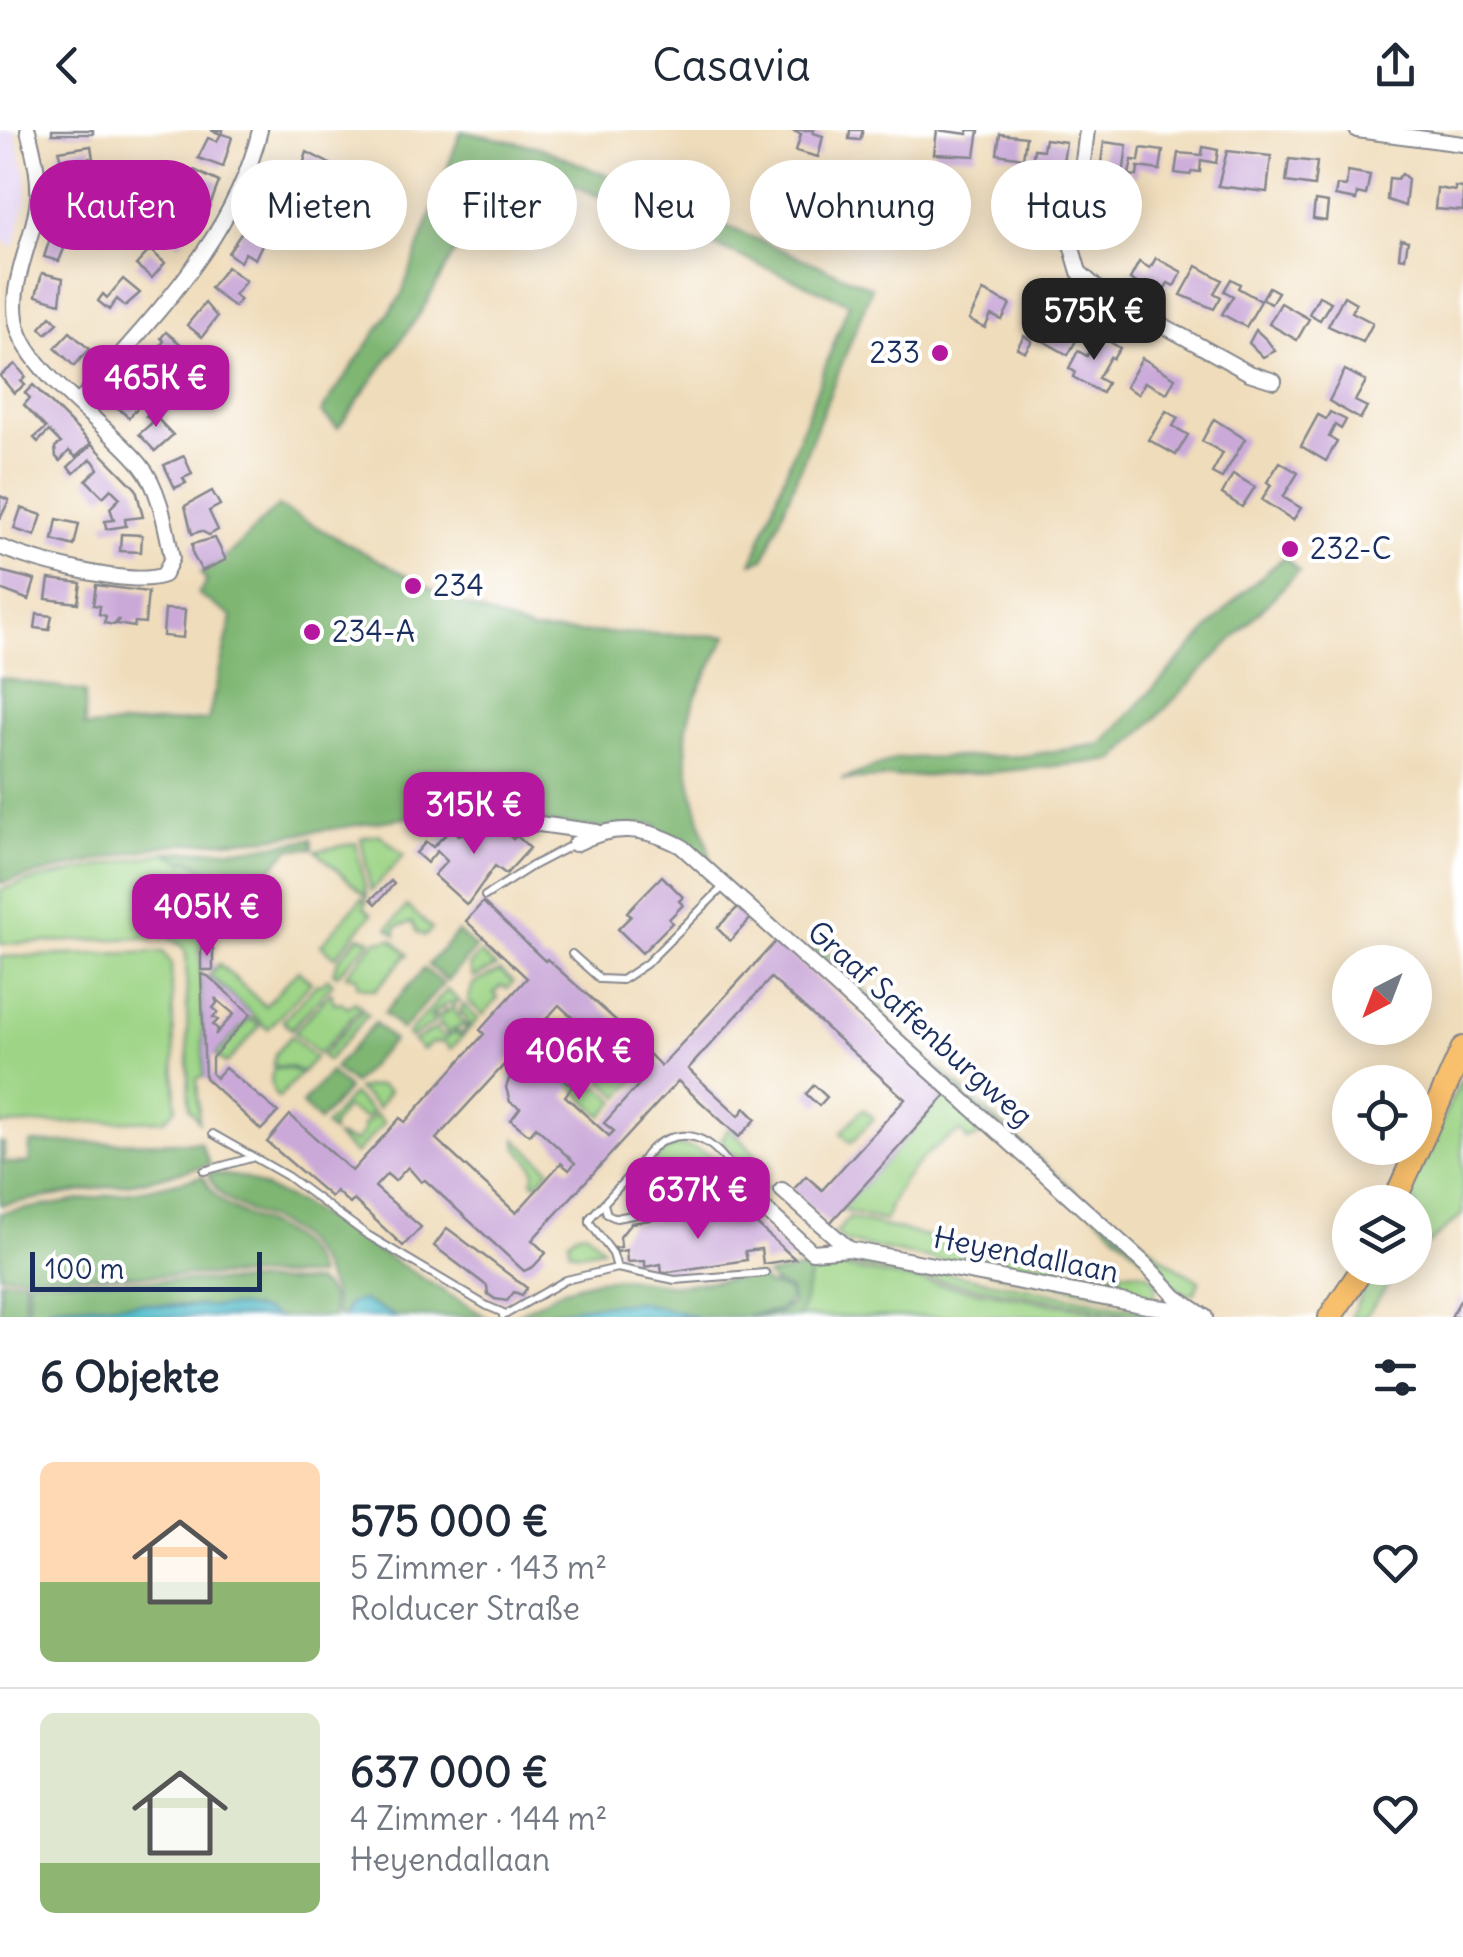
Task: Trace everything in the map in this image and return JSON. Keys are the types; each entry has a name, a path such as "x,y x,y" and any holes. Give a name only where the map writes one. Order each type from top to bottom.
{"main road":[{"path":"1402,1185 1463,1048"},
{"path":"1330,1317 1352,1285"},
{"path":"1345,1317 1357,1285"}],"street":[{"path":"0,548 82,571 143,579 164,575 172,558 150,480 142,465 26,348 15,316 18,280 38,203 37,170 28,130"},
{"path":"79,402 213,242 241,187 260,130"},
{"path":"1087,130 1071,238 1079,272 1099,290 1149,318 1249,373 1274,381"},
{"path":"1358,130 1463,144"},
{"path":"459,818 503,819 598,832"},
{"name":"Graaf Saffenburgweg","path":"575,844 598,832 623,828 658,835 680,846 1199,1314"},
{"path":"782,1190 849,1249"},
{"name":"Heyendallaan","path":"748,1194 812,1252 849,1249 1199,1314"}],"lane":[{"path":"485,896 575,844"},
{"path":"572,954 600,979 622,980 646,964 724,885"},
{"path":"213,1134 287,1176 366,1234 504,1315 566,1280 618,1268 675,1280 765,1273"},
{"name":"Heyendallaan","path":"641,1163 662,1140 682,1134 693,1136 716,1150 748,1194"},
{"path":"204,1171 254,1158"},
{"path":"618,1268 613,1254 590,1223 592,1213 641,1163"},
{"path":"641,1163 640,1202 652,1212"},
{"path":"604,1204 607,1214 616,1218 748,1194"}],"shaded area":[{"path":"0,130 14,130 26,175 26,199 14,247 0,239"}],"green space":[{"path":"461,131 539,147 570,160 450,160"},
{"path":"577,163 597,172 597,195 577,187"},
{"path":"427,224 427,250 456,250 421,312 338,428 321,412 401,296"},
{"path":"730,228 750,236 750,250 782,250 872,288 764,559 752,563 849,303 725,250 730,250"},
{"path":"278,506 454,601 532,631 727,636 695,698 686,737 691,786 713,867 658,831 656,824 598,828 460,814 411,817 270,838 167,845 0,883 0,678 85,692 85,727 208,720 232,617 198,594 207,582 201,573 232,551"},
{"path":"1284,557 1299,571 1115,760 995,772 841,780 898,758 1022,756 1102,744 1236,599"},
{"path":"379,834 404,855 371,891 361,838"},
{"path":"312,839 313,848 289,849 247,896 189,859 184,863 167,852 256,848"},
{"path":"356,843 367,897 316,851"},
{"path":"167,852 184,862 188,859 247,896 200,946 204,1077 197,1078 199,1121 189,1108 186,953 181,945 167,937 0,944 0,890"},
{"path":"362,898 367,902 364,907 372,914 335,957 321,945"},
{"path":"407,906 432,929 425,936 417,932 412,922 396,927 396,935 388,928"},
{"path":"458,932 476,948 447,981 428,965"},
{"path":"359,936 371,940 337,975 333,972 338,960"},
{"path":"392,939 408,954 375,990 357,986 357,977 346,975 376,941"},
{"path":"819,945 885,1009 880,1015 1132,1243 1139,1237 1199,1281 1195,1293 1187,1295 1176,1288 810,956"},
{"path":"163,952 171,963 176,1108 164,1120 0,1125 0,957"},
{"path":"480,953 496,967 473,978 469,966"},
{"path":"219,964 265,1006 298,970 311,982 268,1029 209,975"},
{"path":"424,969 443,984 402,1030 384,1013"},
{"path":"500,971 513,982 507,989 502,985 494,993 498,998 483,1015 468,1001 473,984"},
{"path":"328,978 333,983 291,1029 283,1021 317,984"},
{"path":"447,990 460,1002 439,1008 430,1017 435,1023 410,1038 407,1035"},
{"path":"331,992 334,1003 348,1007 355,1002 361,1007 319,1054 294,1032"},
{"path":"454,1005 455,1014 460,1014 459,1019 466,1025 458,1027 458,1033 453,1029 446,1035 434,1016 444,1015 443,1010 449,1011"},
{"path":"464,1005 478,1019 451,1049 443,1042 431,1043 423,1050 413,1041 435,1029 444,1039 454,1033 461,1035 469,1024 460,1009"},
{"path":"363,1010 368,1015 327,1061 322,1056"},
{"path":"250,1018 260,1026 226,1064 216,1055"},
{"path":"375,1023 393,1040 353,1084 334,1068"},
{"path":"291,1036 315,1058 302,1072 273,1066 275,1054"},
{"path":"587,1046 601,1059 606,1054 634,1081 620,1097 604,1082 604,1072 590,1070 576,1057"},
{"path":"571,1062 586,1075 583,1079 588,1088 600,1087 616,1101 602,1116 560,1075"},
{"path":"286,1068 301,1073 278,1098 272,1088 272,1072"},
{"path":"330,1072 348,1089 319,1121 302,1104"},
{"path":"1463,1075 1463,1214 1432,1240 1432,1185 1412,1185 1421,1165 1432,1165 1432,1142"},
{"path":"379,1085 389,1091 378,1108 357,1089"},
{"path":"352,1094 373,1113 365,1118 345,1108 332,1132 325,1126"},
{"path":"946,1095 982,1125 978,1137 968,1141 961,1131 935,1147 904,1180 885,1221 841,1210"},
{"path":"863,1109 874,1118 851,1143 841,1133"},
{"path":"376,1115 384,1123 355,1154 335,1136 355,1142 363,1125"},
{"path":"729,1128 767,1165 755,1178 765,1188 762,1191 721,1140"},
{"path":"516,1139 550,1169 536,1184 532,1181 534,1168 519,1150"},
{"path":"0,1142 4,1143 4,1163 29,1163 30,1143 200,1142 210,1165 139,1182 0,1205"},
{"path":"673,1146 693,1148 713,1157 725,1172 722,1192 659,1204 647,1201 644,1185 648,1169"},
{"path":"208,1174 244,1178 301,1204 486,1317 397,1317 362,1300 346,1307 344,1317 338,1317 328,1281 307,1247 289,1230 222,1195"},
{"path":"203,1176 214,1194 228,1206 294,1240 308,1255 318,1276 0,1275 0,1213"},
{"path":"849,1218 960,1244 966,1248 962,1265 845,1242 836,1233"},
{"path":"586,1231 603,1249 578,1253 569,1250 569,1240"},
{"path":"1007,1238 1039,1264 1047,1256 1073,1272 1148,1274 1157,1283 1154,1296 1143,1302 988,1272 989,1265 980,1260 984,1243 995,1245"},
{"path":"844,1253 903,1265 901,1273 831,1262"},
{"path":"828,1265 1130,1317 800,1317 812,1267"},
{"path":"910,1266 1164,1316 1150,1317 909,1275"},
{"path":"812,1267 800,1317 747,1317 780,1312 792,1304 790,1290 767,1275"},
{"path":"761,1276 766,1284 787,1290 790,1297 779,1310 739,1317 697,1317 638,1302 554,1312 543,1317 512,1317 564,1289 596,1280 623,1278 676,1285"},
{"path":"25,1279 25,1317 0,1317 0,1280"},
{"path":"28,1279 315,1282 332,1301 334,1317 277,1317 207,1306 135,1304 57,1306 28,1317"},
{"path":"1366,1285 1388,1285 1365,1317 1351,1317"}],"water":[{"path":"362,1300 397,1317 344,1317 349,1304"},
{"path":"638,1302 697,1317 543,1317 579,1307"},
{"path":"144,1303 250,1308 277,1317 38,1317 51,1307"}],"building":[{"path":"52,130 93,130 93,134 52,134"},
{"path":"211,130 223,130 222,134 232,137 223,167 198,158 208,138 217,141 221,134"},
{"path":"791,130 814,130 813,133 823,136 818,157 796,151 801,134"},
{"path":"850,130 863,130 860,140 849,139"},
{"path":"937,130 968,134 968,130 979,130 975,156 934,154"},
{"path":"1000,134 1026,137 1023,158 997,154"},
{"path":"1045,139 1066,142 1063,160 1033,160 1034,149 1043,150"},
{"path":"1104,142 1127,145 1125,160 1101,160"},
{"path":"91,146 93,160 60,160 59,151"},
{"path":"1203,147 1218,150 1216,163 1201,160 1200,172 1175,173 1178,153 1202,155"},
{"path":"1141,148 1163,151 1160,170 1142,168"},
{"path":"1227,151 1271,156 1267,192 1218,186"},
{"path":"307,152 322,160 305,160"},
{"path":"1289,159 1317,162 1314,186 1286,182"},
{"path":"1348,171 1370,175 1366,195 1357,193 1356,200 1335,196 1337,185 1346,186"},
{"path":"1402,174 1408,179 1405,206 1387,200 1389,178 1397,179"},
{"path":"211,178 219,182 211,203"},
{"path":"1455,187 1463,188 1463,211 1435,209 1437,188 1455,191"},
{"path":"1315,201 1328,203 1326,221 1313,219"},
{"path":"1401,239 1408,241 1405,258 1399,257"},
{"path":"231,248 259,250 255,259 245,253 240,262 228,253"},
{"path":"46,250 63,250 59,261 44,257"},
{"path":"150,250 165,263 152,278 136,265"},
{"path":"1156,258 1182,272 1174,286 1168,283 1160,296 1130,279 1139,262 1150,268"},
{"path":"1197,266 1222,280 1214,293 1221,297 1214,309 1181,295"},
{"path":"227,267 246,281 234,295 240,300 234,307 210,288"},
{"path":"42,273 63,278 60,303 36,296"},
{"path":"123,279 140,293 125,306 117,299 109,310 98,301 103,294 107,298"},
{"path":"1231,279 1240,284 1238,288 1261,301 1246,327 1222,314 1233,296 1224,291"},
{"path":"1269,287 1278,292 1271,304 1262,299"},
{"path":"983,291 1010,304 1002,320 991,315 985,328 969,320"},
{"path":"1319,296 1331,302 1320,320 1309,314"},
{"path":"1344,296 1356,303 1352,312 1373,323 1363,342 1328,326"},
{"path":"205,303 217,317 202,337 187,325"},
{"path":"1281,303 1309,319 1297,340 1269,324"},
{"path":"1044,314 1067,327 1071,319 1084,326 1068,355 1033,335"},
{"path":"51,316 58,323 46,334 40,328"},
{"path":"1256,330 1275,351 1263,357 1249,343"},
{"path":"70,332 89,349 74,366 55,348"},
{"path":"166,332 183,346 168,368 153,355"},
{"path":"1098,335 1120,348 1098,378 1107,383 1102,393 1073,377 1075,372 1069,368 1078,351 1087,356"},
{"path":"1024,336 1032,341 1025,352 1017,348"},
{"path":"146,358 158,368 148,380 136,370"},
{"path":"1142,358 1175,378 1167,393 1145,382 1138,394 1126,387"},
{"path":"15,364 26,377 21,381 25,385 14,393 0,376"},
{"path":"1345,370 1366,381 1355,401 1367,407 1360,419 1329,401"},
{"path":"125,384 144,400 129,418 110,401"},
{"path":"33,385 91,443 76,457 69,451 60,461 55,447 61,443 49,431 38,442 34,438 46,428 24,405 30,398 25,393"},
{"path":"158,404 165,411 157,418 173,435 155,451 139,434 153,422 146,416"},
{"path":"1166,411 1178,418 1173,426 1188,435 1176,455 1149,440"},
{"path":"1330,412 1346,420 1341,429 1335,425 1329,437 1337,442 1326,461 1301,446 1318,415 1326,419"},
{"path":"1214,419 1245,439 1222,478 1212,473 1223,453 1202,441"},
{"path":"92,444 136,489 143,517 125,519 126,526 106,529 105,521 114,520 110,508 120,498 111,489 103,497 86,480 98,469 91,459 74,473 68,467"},
{"path":"184,456 192,474 183,478 186,483 175,488 164,465"},
{"path":"1280,462 1298,473 1283,497 1301,508 1293,520 1262,500 1271,485 1267,482"},
{"path":"1233,474 1255,487 1242,507 1222,494"},
{"path":"212,491 220,505 209,511 218,530 209,535 201,531 192,534 185,506"},
{"path":"0,496 9,500 0,519"},
{"path":"21,508 42,515 35,536 14,529"},
{"path":"57,519 79,524 74,546 53,540"},
{"path":"121,534 142,535 141,552 120,551"},
{"path":"215,538 226,560 202,571 192,544"},
{"path":"0,571 35,580 29,600 0,589"},
{"path":"49,579 81,583 78,603 46,599"},
{"path":"96,585 148,592 145,623 135,622 134,627 117,624 119,619 114,625 104,623 106,616 99,614 100,606 93,605"},
{"path":"165,609 185,610 183,638 163,636"},
{"path":"37,614 52,616 49,630 35,628"},
{"path":"486,822 495,822 530,848 506,874 495,866 467,905 434,875 447,861 437,851 427,863 416,853 426,842 433,847 452,828 459,835 477,827 479,830"},
{"path":"662,876 683,897 679,901 683,905 669,919 672,923 642,953 618,929 631,916 627,912"},
{"path":"391,881 394,884 376,904 371,899"},
{"path":"483,902 620,1024 661,1066 776,941 946,1095 829,1224 792,1191 806,1176 822,1190 905,1099 771,978 688,1069 739,1116 745,1108 756,1119 739,1137 678,1081 532,1240 546,1253 524,1271 408,1167 395,1181 387,1174 375,1187 421,1227 403,1246 354,1200 350,1204 336,1191 331,1197 267,1142 290,1115 352,1171 400,1118 405,1122 484,1034 480,1030 527,978 466,921","holes":["559,1005 591,1035 588,1039 598,1048 602,1044 642,1081 604,1123 614,1131 609,1136 565,1096 572,1087 555,1071 548,1079 521,1070 512,1072 506,1087 510,1102 520,1108 511,1120 529,1135 536,1127 575,1163 569,1170 561,1163 516,1213 436,1139"]},
{"path":"738,907 751,918 730,941 717,928"},
{"path":"201,948 213,948 213,970 201,970"},
{"path":"201,974 251,1014 212,1058 212,1074 216,1078 225,1068 278,1112 261,1130 205,1078","holes":["215,998 234,1014 215,1035"]},
{"path":"814,1085 827,1097 819,1106 806,1094"},
{"path":"725,1210 741,1221 752,1220 795,1259 763,1264 761,1249 745,1251 747,1260 662,1273 661,1264 645,1267 645,1261 627,1262 626,1250 617,1252 615,1248 621,1247 620,1237 631,1223"},
{"path":"447,1228 527,1288 522,1295 514,1292 507,1301 495,1299 488,1294 487,1286 434,1246"},
{"path":"1463,1295 1463,1317 1451,1317"}],"place":[{"name":"233","path":"940,353"},
{"name":"232-C","path":"1290,549"},
{"name":"234","path":"413,586"},
{"name":"234-A","path":"312,632"}]}
